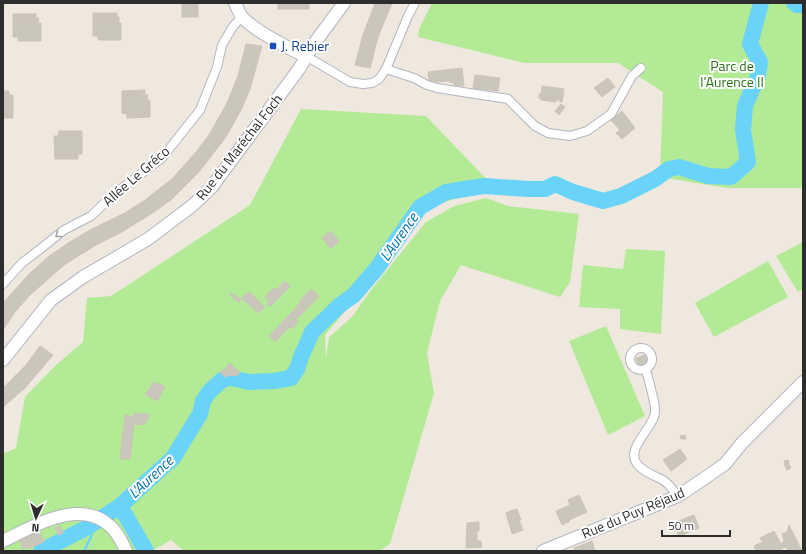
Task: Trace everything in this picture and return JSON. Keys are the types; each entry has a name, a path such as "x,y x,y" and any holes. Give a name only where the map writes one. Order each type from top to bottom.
{"street":[{"path":"235,3 242,16 262,33 306,56 337,76 357,84 372,83 379,79 386,69 415,3"},
{"name":"Rue du Maréchal Foch","path":"3,360 51,300 83,277 148,239 194,205 211,188 299,69 306,56 344,3"},
{"name":"Allée Le Gréco","path":"3,284 22,263 64,230 91,216 114,194 162,158 200,110 217,67 222,45 232,28 242,16"},
{"path":"386,69 414,78 437,88 508,99 535,126 548,133 570,136 587,131 611,114 632,76 641,68"},
{"path":"646,370 655,412 646,432 637,444 634,456 637,464 664,481 678,496"},
{"name":"Rue du Puy Réjaud","path":"543,551 678,496 725,464 742,443 803,382"},
{"path":"3,541 55,517 74,514 92,516 107,524 114,530 126,551"}],"green space":[{"name":"Parc de l'Aurence II","path":"432,3 803,3 803,187 727,188 660,177 663,92 618,63 524,63 418,37 419,29"},
{"path":"301,109 426,116 495,188 441,203 420,216 359,295 325,335 326,359 329,337 352,317 371,290 426,222 454,206 486,198 508,206 579,214 570,282 560,297 461,265 440,301 427,353 434,393 390,544 379,551 184,551 171,540 152,551 3,551 3,454 16,448 25,397 55,366 83,342 87,298 111,296 250,205"},
{"path":"803,242 803,289 798,292 776,256"},
{"path":"626,249 665,251 661,334 620,329 620,309 579,307 583,265 623,269"},
{"path":"768,261 788,297 714,337 695,303"},
{"path":"606,326 645,416 608,435 569,341"}],"building":[{"path":"182,3 198,3 198,17 182,17"},
{"path":"278,3 309,3 309,9 278,9"},
{"path":"375,3 392,3 378,37 370,68 355,65 363,35"},
{"path":"93,13 117,13 117,17 98,17 98,22 93,22"},
{"path":"13,14 36,14 36,18 18,18 18,23 13,23"},
{"path":"98,17 119,17 119,23 121,23 121,40 98,40 98,36 93,36 93,22 98,22"},
{"path":"18,18 39,18 38,23 41,23 41,41 18,41 18,37 13,37 13,23 18,23"},
{"path":"246,44 262,46 250,89 241,110 226,137 198,173 171,200 148,216 64,265 30,295 15,312 3,330 3,303 29,274 48,257 68,243 90,230 125,213 145,200 172,179 196,152 209,135 227,103 238,76"},
{"path":"462,68 464,86 454,85 453,82 450,83 450,81 436,82 429,80 428,72"},
{"path":"475,75 500,78 498,91 473,88"},
{"path":"608,78 615,87 602,97 594,88"},
{"path":"542,86 564,89 562,102 560,102 560,100 556,100 556,102 541,100 541,98 539,98 539,94 541,94"},
{"path":"145,90 145,94 127,95 127,100 122,100 122,91"},
{"path":"3,91 9,91 9,95 13,95 13,109 9,109 9,114 3,114"},
{"path":"127,95 148,95 147,100 150,100 150,117 127,118 127,114 122,113 122,100 127,100"},
{"path":"561,104 565,107 559,115 555,111"},
{"path":"9,109 13,109 13,118 3,118 3,114 9,114"},
{"path":"622,111 635,128 622,139 616,133 620,130 611,120"},
{"path":"59,131 82,131 82,154 78,154 78,159 55,159 54,136 58,136"},
{"path":"330,231 339,241 331,249 322,238"},
{"path":"285,281 290,286 270,307 267,304 269,301 265,297 273,288 276,290"},
{"path":"311,289 319,296 307,309 299,302"},
{"path":"249,292 265,307 258,313 241,298"},
{"path":"231,293 241,299 239,303 230,295"},
{"path":"300,303 307,309 300,316 294,310"},
{"path":"294,310 300,316 295,320 298,322 292,329 289,327 275,342 269,336"},
{"path":"40,346 53,355 25,388 3,407 3,388 26,365"},
{"path":"645,355 648,364 639,367 636,358"},
{"path":"230,363 240,373 236,376 230,375 224,370"},
{"path":"224,369 230,375 225,377 220,372"},
{"path":"153,382 157,384 154,389 151,387"},
{"path":"158,383 165,387 157,401 145,394 151,387 154,389"},
{"path":"135,413 150,415 144,425 134,424 130,459 120,459 125,415 134,417"},
{"path":"685,435 686,439 681,439 680,436"},
{"path":"680,449 687,459 671,471 663,460"},
{"path":"788,460 789,464 785,466 784,461"},
{"path":"789,464 791,468 787,470 785,466"},
{"path":"579,495 587,512 569,520 570,521 562,525 556,511 570,505 568,500"},
{"path":"517,509 518,512 514,513 513,510"},
{"path":"513,510 514,513 518,512 523,530 512,534 506,513"},
{"path":"694,515 699,528 679,536 673,523"},
{"path":"479,522 477,541 481,541 482,547 466,548 467,523"},
{"path":"789,525 802,551 788,551 783,542 784,540 782,534 787,532"},
{"path":"60,526 63,533 59,535 55,528"},
{"path":"774,531 783,548 778,551 777,549 773,551 756,551 754,546 763,542 760,538"},
{"path":"40,532 44,542 30,548 26,538"},
{"path":"26,538 29,547 23,549 20,540"},
{"path":"592,541 595,551 575,551 574,548"},
{"path":"783,542 786,547 783,548 781,544"}],"waterway":[{"name":"L'Aurence","path":"41,551 86,528 120,506 173,458 200,414 203,401 209,392 222,380 231,378 249,382 274,381 291,378 297,369 312,332 340,305 354,295 377,268 420,207 446,192 484,186 545,189 555,184 573,192 603,201 621,196 655,179 669,169 679,167 708,176 731,177 748,162 743,130 745,106 758,76 760,62 750,44 761,3"},
{"name":"L'Aurence","path":"794,3 797,5 803,5"},
{"path":"120,506 146,551"},
{"path":"84,551 91,537 93,524"}],"place":[{"name":"J. Rebier","path":"273,46"}]}
